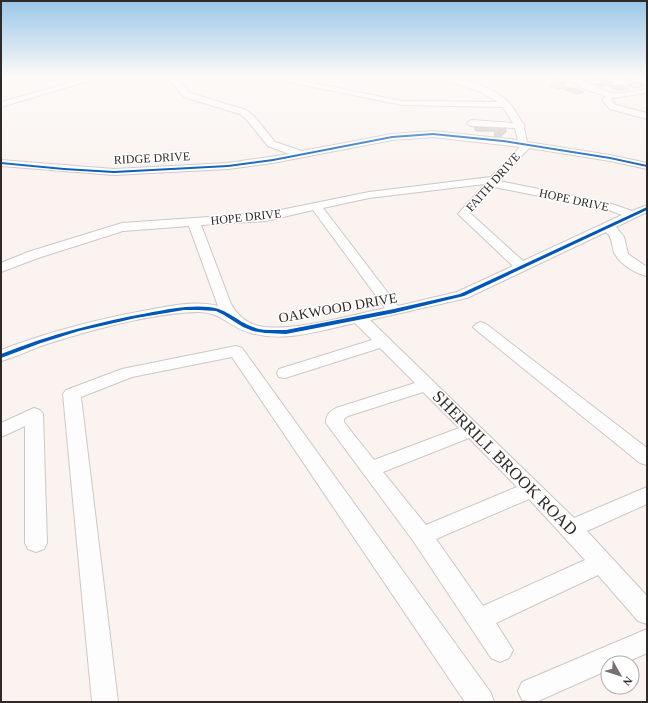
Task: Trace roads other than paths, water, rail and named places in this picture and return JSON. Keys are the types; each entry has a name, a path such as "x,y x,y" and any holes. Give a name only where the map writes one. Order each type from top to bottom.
{"street":[{"path":"236,110 250,116 264,137 271,144 304,155"},
{"path":"509,110 523,137"},
{"path":"624,110 647,116"},
{"path":"469,128 523,137"},
{"path":"469,128 523,137"},
{"path":"469,128 523,137 647,166"},
{"name":"RIDGE DRIVE","path":"1,163 64,169 129,171 250,164 402,136 433,134 469,128"},
{"name":"FAITH DRIVE","path":"523,137 493,182 464,214 509,257 523,267"},
{"name":"HOPE DRIVE","path":"1,268 33,255 116,228 140,225 266,217 369,195 465,182 493,182 612,207 632,214"},
{"path":"316,207 394,311"},
{"name":"OAKWOOD DRIVE","path":"1,356 51,337 126,318 197,308 213,309 230,315 245,326 262,332 286,332 394,311 462,294 523,267 647,208"},
{"path":"194,222 224,304 230,315"},
{"path":"608,226 618,237 619,252 624,259 645,270"},
{"name":"SHERRILL BROOK ROAD","path":"359,318 571,529 647,612"},
{"path":"481,327 647,458"},
{"path":"285,373 383,342"},
{"path":"105,702 72,394 128,373 236,352 481,702"},
{"path":"426,385 342,412 335,417 335,423 422,536 500,650"},
{"path":"1,431 34,414 36,543"},
{"path":"370,469 472,430"},
{"path":"422,536 531,489"},
{"path":"571,529 647,495"},
{"path":"479,619 602,562"},
{"path":"531,691 647,641"}],"tunnel":[{"path":"494,133 504,133"}]}
